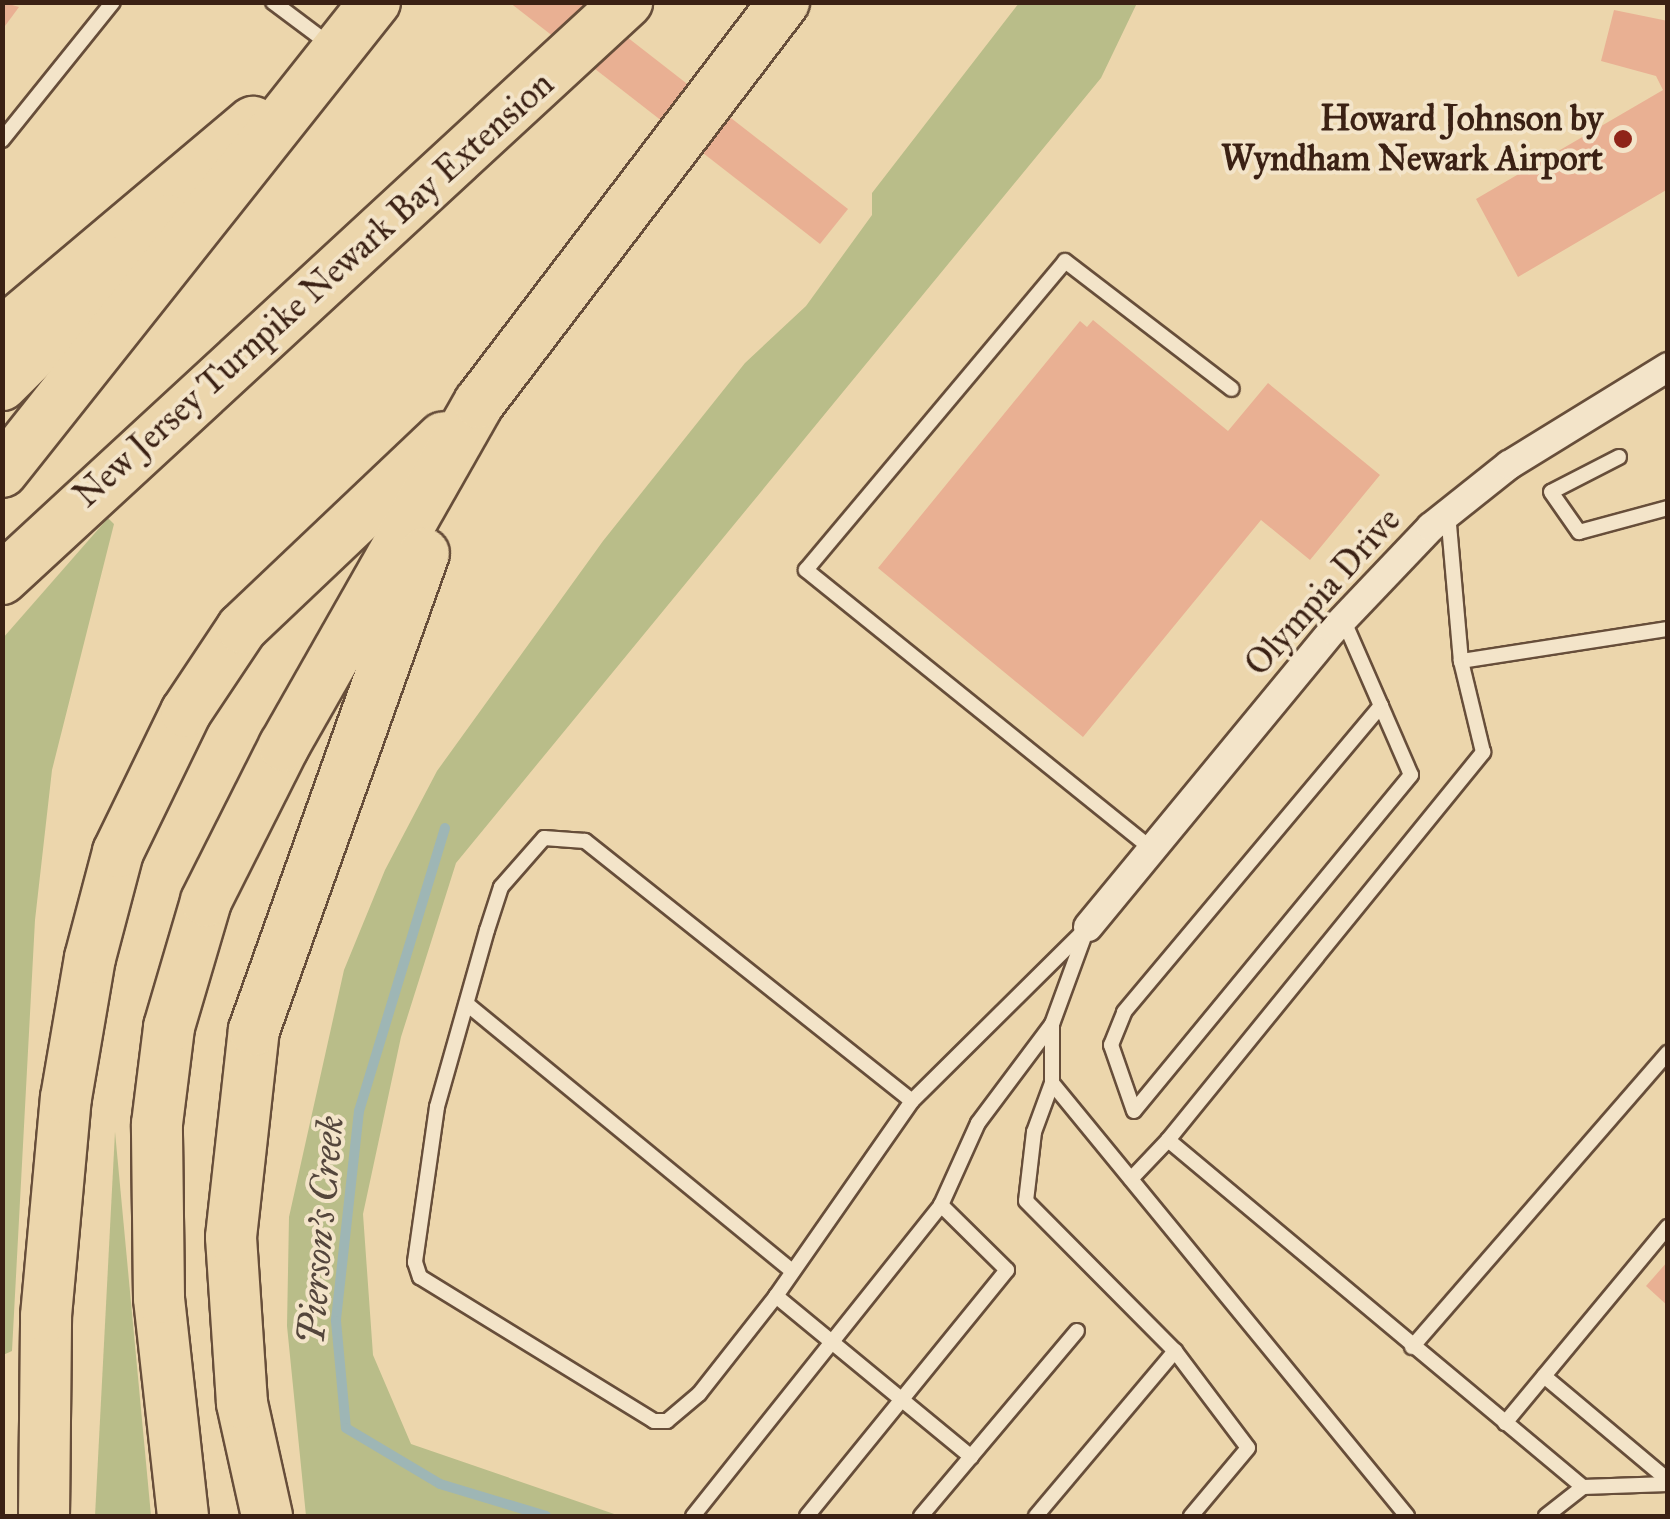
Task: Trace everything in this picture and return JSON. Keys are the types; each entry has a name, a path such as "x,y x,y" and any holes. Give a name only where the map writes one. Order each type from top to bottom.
{"highway":[{"path":"2,472 375,2"},
{"name":"New Jersey Turnpike Newark Bay Extension","path":"2,579 627,2"},
{"path":"183,1516 159,1298 156,1182 162,1076 180,984 240,825 479,403 779,11"},
{"path":"3,333 338,51"},
{"path":"2,386 338,51"},
{"path":"44,1516 46,1316 66,1098 103,898 136,806 242,628 479,403"},
{"path":"267,1516 242,1402 230,1237 254,1030 479,403"}],"street":[{"name":"Olympia Drive","path":"1088,927 1343,619 1448,512 1668,367"}],"lane":[{"path":"2,140 113,2"},
{"path":"273,2 338,51"},
{"path":"1153,851 806,570 1065,261 1232,389"},
{"path":"1619,458 1552,492 1579,532 1668,508"},
{"path":"1130,1179 1168,1140 1483,752 1461,661 1448,512"},
{"path":"1343,619 1411,775 1134,1112 1111,1044 1124,1012 1380,706"},
{"path":"1461,661 1668,629"},
{"path":"912,1101 575,836 535,843 501,888 437,1107 415,1262 420,1277 654,1421 683,1411 776,1296 912,1101 1088,927"},
{"path":"693,1516 941,1205 978,1123 1052,1024 1088,927"},
{"path":"467,1004 792,1271"},
{"path":"1052,1024 1052,1082 1034,1132 1026,1201 1175,1350 1248,1448 1191,1516"},
{"path":"1412,1347 1668,1053"},
{"path":"1052,1082 1407,1516"},
{"path":"1168,1140 1584,1487"},
{"path":"807,1516 1007,1270 941,1205"},
{"path":"1506,1423 1668,1227"},
{"path":"776,1296 972,1457"},
{"path":"920,1516 1077,1331"},
{"path":"1036,1516 1175,1350"},
{"path":"1544,1376 1668,1482"},
{"path":"1546,1516 1584,1487 1668,1482"}],"green space":[{"path":"1019,3 1137,3 1101,78 456,863 401,1037 363,1214 373,1355 411,1444 620,1516 306,1516 287,1326 289,1217 344,970 385,870 437,771 603,541 745,363 806,306 872,215 872,193"},
{"path":"108,518 114,524 52,770 35,920 12,1351 3,1355 3,638"},
{"path":"115,1132 151,1516 95,1516"}],"building":[{"path":"2,2 19,7 2,30"},
{"path":"509,2 582,2 848,209 820,244"},
{"name":"Howard Johnson by Wyndham Newark Airport","path":"1614,10 1668,21 1668,189 1518,277 1476,199 1663,90 1656,76 1601,61"},
{"path":"1093,320 1228,431 1268,383 1380,475 1310,560 1261,520 1083,737 878,568 1080,321 1087,327"},
{"path":"1668,1261 1668,1306 1646,1286"}],"waterway":[{"name":"Pierson's Creek","path":"445,828 359,1111 336,1321 346,1428 440,1484 546,1516"}],"place":[{"name":"Howard Johnson by Wyndham Newark Airport","path":"1623,139"}]}
